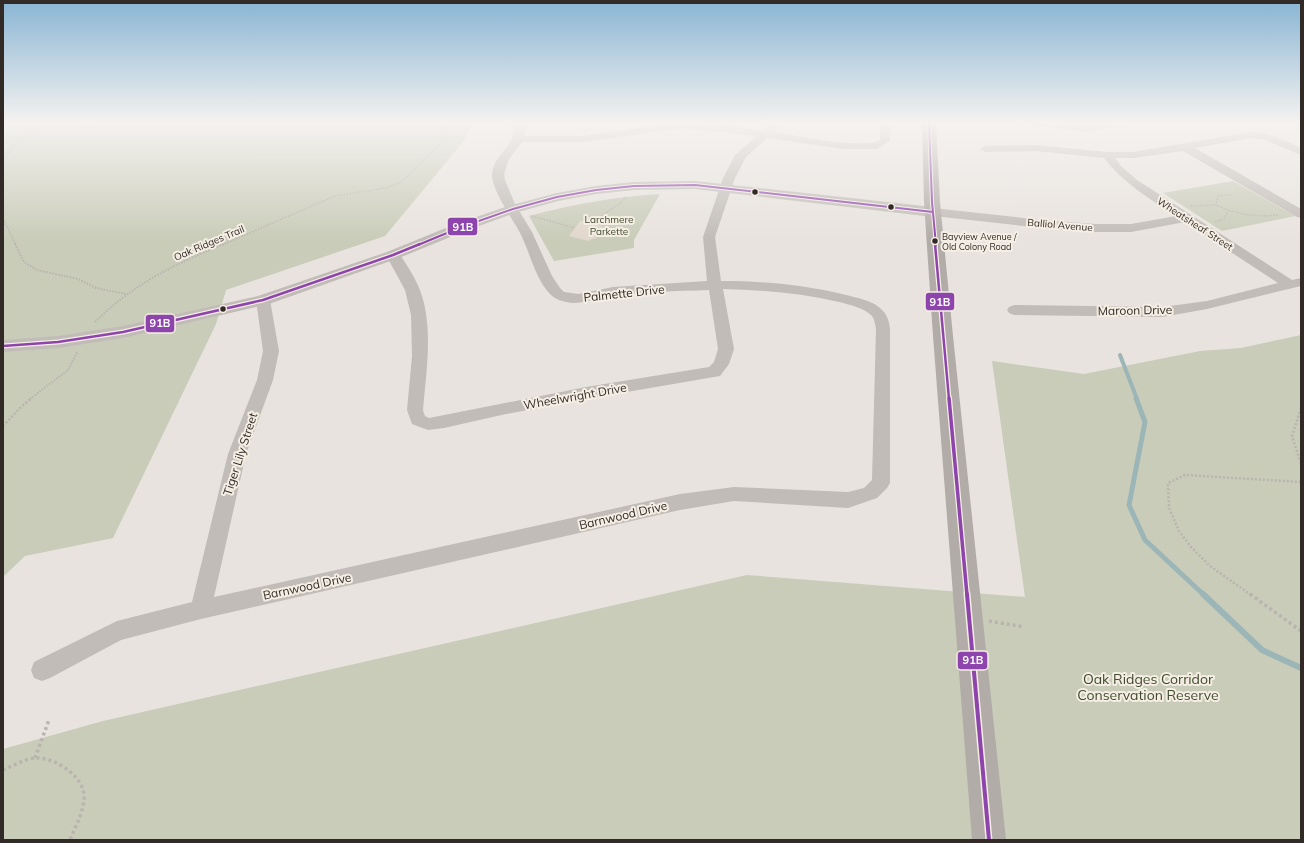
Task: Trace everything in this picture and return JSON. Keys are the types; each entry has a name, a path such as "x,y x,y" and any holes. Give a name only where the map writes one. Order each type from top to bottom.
{"main road":[{"path":"931,161 933,212 989,840"}],"street":[{"path":"502,161 498,175 501,188 520,212"},
{"name":"Wheelwright Drive","path":"393,255 407,277 416,301 421,336 414,410 418,420 428,424 578,394 714,372 721,364 726,349 715,286 709,237 726,188 738,161"},
{"name":"Wheatsheaf Street","path":"1112,161 1124,176 1172,209 1295,284"},
{"path":"1210,161 1299,213"},
{"path":"3,346 44,343 123,332 263,300 393,255 459,228 520,212 557,197 596,190 634,186 695,185 933,212"},
{"name":"Palmette Drive","path":"520,212 553,289 559,295 569,298 588,298 608,292 715,286"},
{"name":"Balliol Avenue","path":"933,212 1042,224 1096,228 1131,228 1186,218"},
{"name":"Maroon Drive","path":"1014,310 1162,312 1207,305 1295,284"},
{"name":"Barnwood Drive","path":"42,670 117,632 200,608 334,580 680,502 734,494 848,500 870,493 881,483 883,329 880,316 869,306 809,291 751,285 715,286"},
{"name":"Tiger Lily Street","path":"200,608 223,508 236,461 265,380 271,350 263,300"}],"path":[{"name":"Oak Ridges Trail","path":"3,426 16,411 68,370 95,322 103,313 126,294 187,258 265,228 316,203 350,192 386,188 400,183 423,161"},
{"path":"596,223 600,216 623,202 627,195"},
{"path":"1216,205 1218,196 1231,195"},
{"path":"1172,209 1199,205 1216,205 1228,211 1261,217 1299,213"},
{"path":"520,212 575,228"},
{"path":"3,218 24,262 37,270 78,279 96,288 126,294"},
{"path":"1301,408 1292,436 1301,464"},
{"path":"1301,482 1185,475 1168,483 1170,508 1179,531 1191,547 1210,566 1301,631"},
{"path":"968,618 1024,627"},
{"path":"35,758 49,720"},
{"path":"3,770 35,758 59,765 77,778 84,788 84,800 82,810 70,840"}],"green space":[{"path":"3,161 447,161 385,236 226,290 216,324 113,538 25,556 3,577"},
{"path":"1233,181 1295,216 1222,231 1163,193"},
{"name":"Larchmere Parkette","path":"660,194 634,240 634,248 554,261 529,216 594,202"},
{"name":"Oak Ridges Corridor Conservation Reserve","path":"1301,335 1301,840 3,840 3,749 103,721 747,575 1025,597 992,361 1084,374 1200,351 1241,348"}],"shaded area":[{"path":"580,221 589,221 603,227 606,234 588,241 569,236"}],"waterway":[{"path":"1120,355 1137,399"},
{"path":"1136,398 1145,422 1129,505 1145,540 1204,595"},
{"path":"1203,594 1262,650 1301,668"}],"transit line":[{"name":"91B","path":"930,161 932,202 943,336 989,840"},
{"name":"91B","path":"3,346 58,342 123,332 263,300 393,255 459,228 513,209 557,197 596,190 634,186 695,185 933,212"}],"place":[{"name":"Bayview Avenue / Old Colony Road","path":"935,241"}]}
